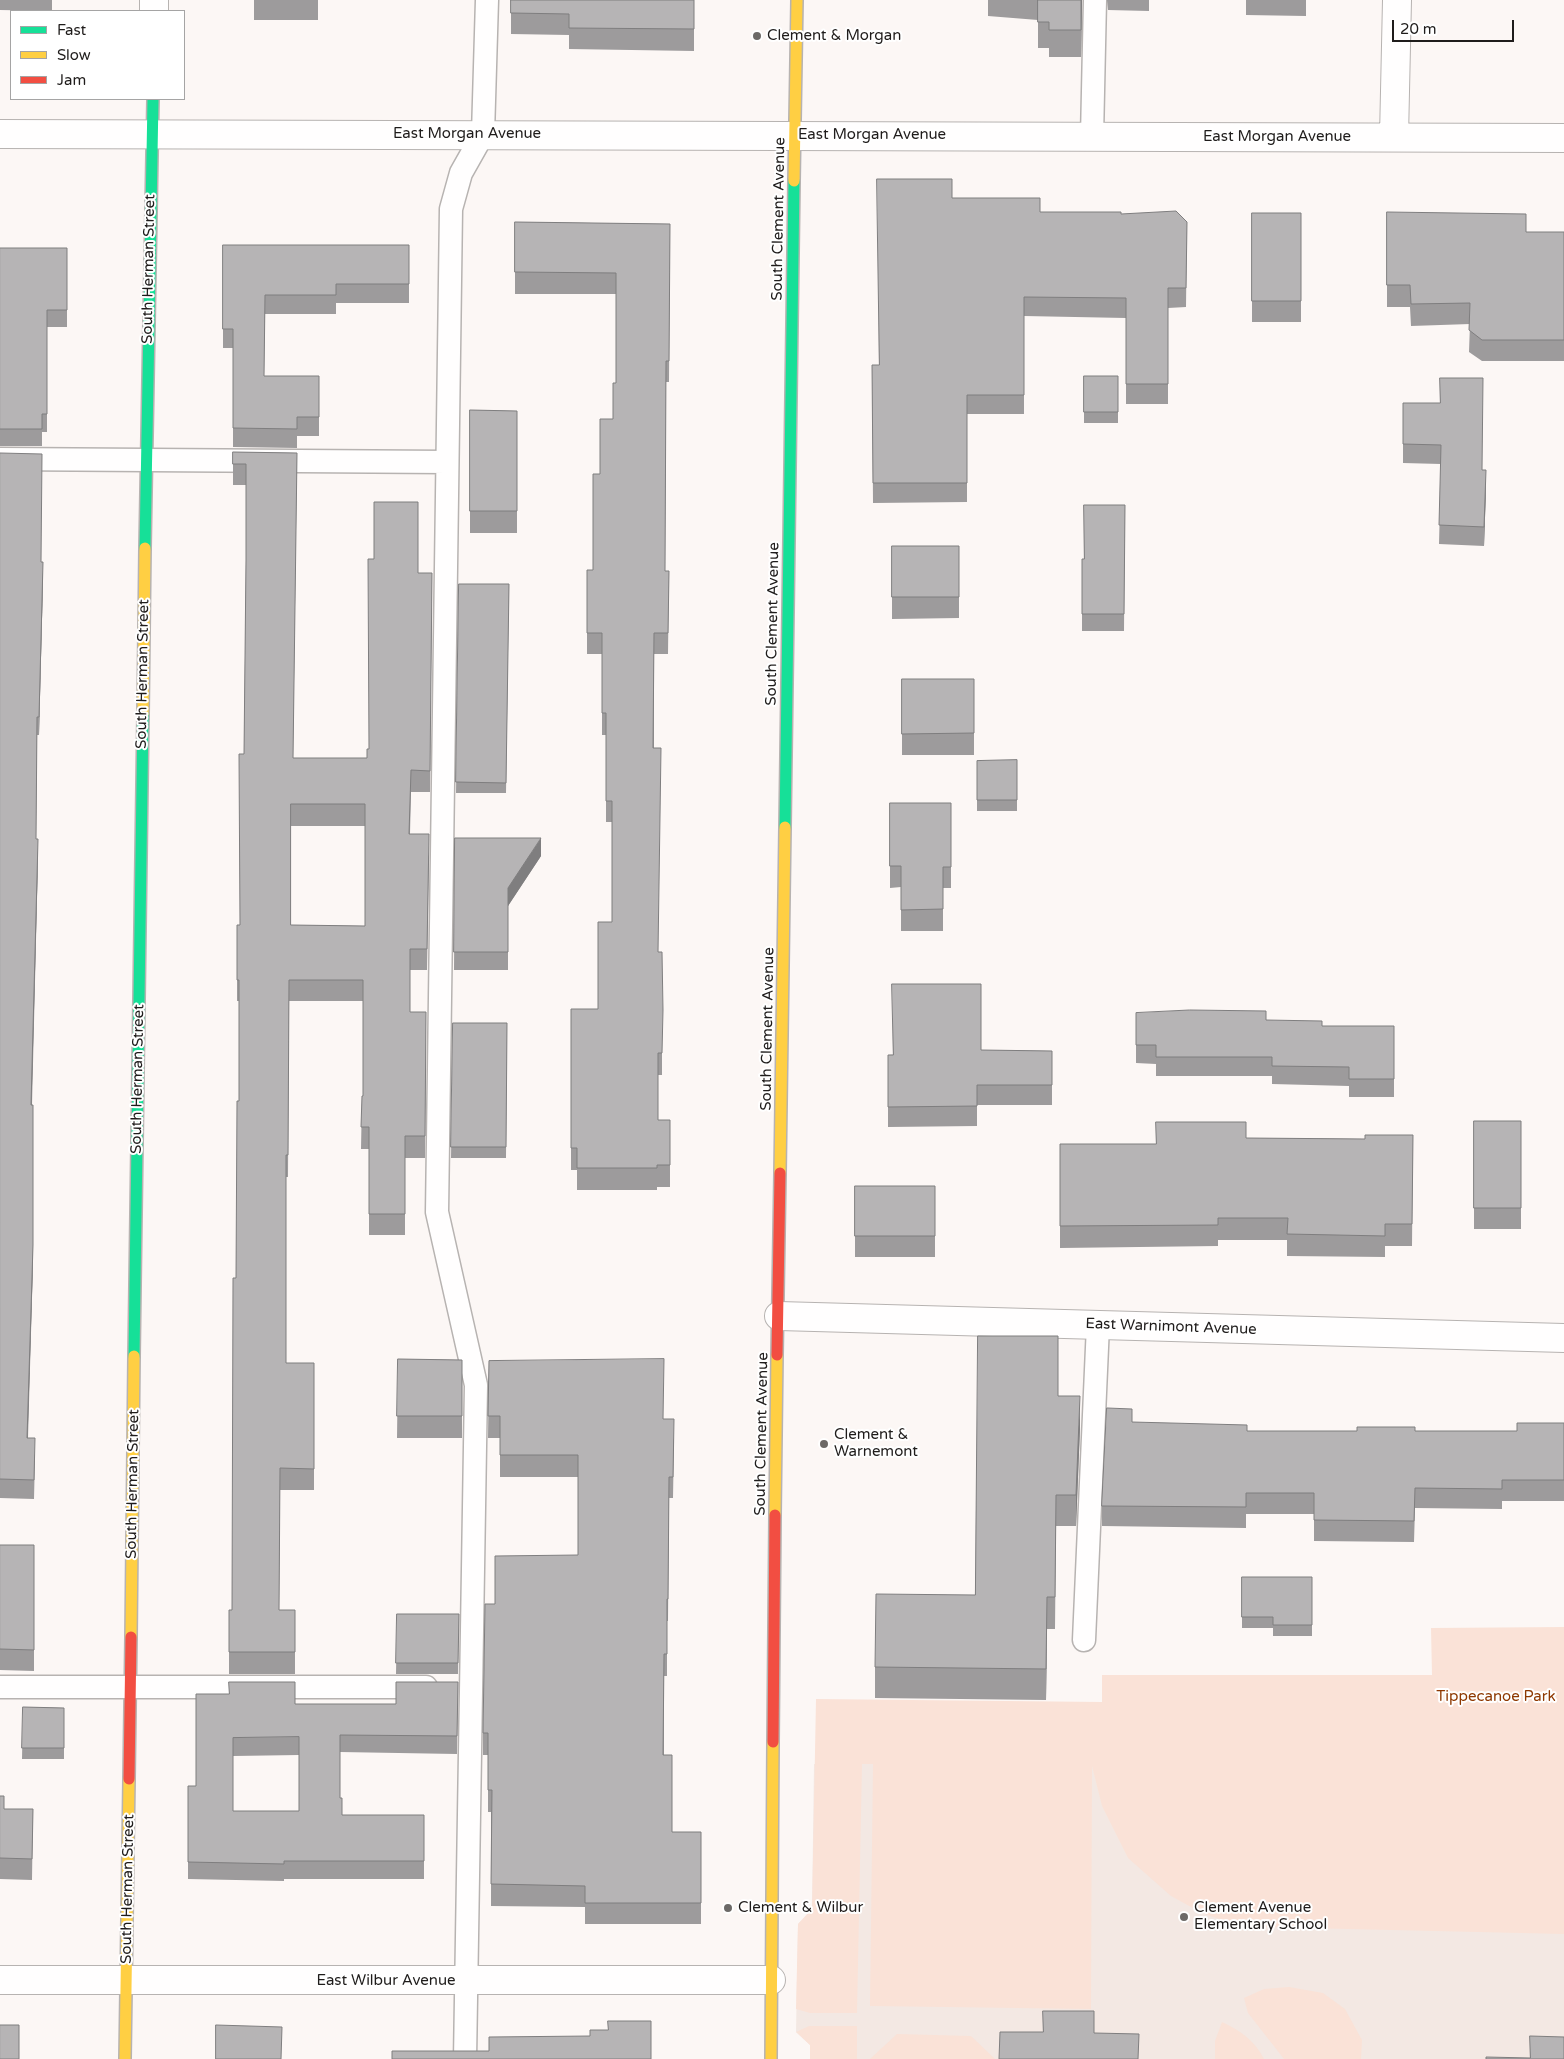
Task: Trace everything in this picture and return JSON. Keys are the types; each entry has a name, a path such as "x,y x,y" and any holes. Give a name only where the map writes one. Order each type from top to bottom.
{"street":[{"name":"South Clement Avenue","path":"771,2059 774,1598 797,0"},
{"path":"1394,137 1397,0"},
{"name":"South Herman Street","path":"125,2059 146,461 153,100"},
{"name":"East Morgan Avenue","path":"0,134 1564,138"},
{"name":"East Warnimont Avenue","path":"779,1316 1564,1338"},
{"name":"East Wilbur Avenue","path":"0,1980 772,1980"}],"lane":[{"path":"465,2059 466,1981 455,1687 476,1385 437,1212 450,209 461,173 483,134 487,0"},
{"path":"1092,136 1095,0"},
{"path":"0,460 446,462"},
{"path":"1084,1640 1098,1325"},
{"path":"0,1687 455,1687"}],"shaded area":[{"name":"Clement Avenue Elementary School","path":"814,1764 1564,1765 1564,2059 810,2059 810,2045 796,2032 798,1924 812,1909"}],"green space":[{"name":"Clement Avenue Elementary School","path":"1564,1627 1564,1934 1262,1927 1231,1923 1202,1913 1171,1896 1128,1858 1102,1806 1092,1766 1091,2009 870,2006 873,1764 862,1764 857,2013 810,2013 796,2009 798,1924 812,1909 816,1699 1102,1702 1102,1675 1432,1675 1431,1628"},
{"path":"1289,1987 1323,1993 1345,2009 1362,2040 1361,2059 1284,2059 1248,2013 1244,1998 1264,1989"},
{"path":"1222,2022 1246,2037 1264,2059 1215,2059 1215,2041"},
{"path":"809,2026 857,2026 857,2059 810,2059 810,2045 796,2032"},
{"path":"897,2034 971,2036 995,2059 870,2059"}],"building":[{"path":"511,0 694,0 694,29 569,28 569,14 511,13"},
{"path":"1038,0 1081,0 1081,30 1049,30 1049,22 1038,22"},
{"path":"877,179 952,179 952,198 1040,198 1040,212 1121,212 1121,214 1176,211 1187,222 1186,288 1168,288 1168,384 1126,384 1126,298 1024,297 1024,395 967,395 967,483 873,483 872,365 879,365"},
{"path":"1387,212 1526,214 1526,232 1564,232 1564,340 1482,340 1469,330 1470,303 1411,304 1410,285 1387,285"},
{"path":"1252,213 1301,213 1301,301 1252,301"},
{"path":"515,222 670,224 669,361 666,361 665,571 669,571 668,633 654,633 653,748 661,748 658,952 662,952 663,1010 662,1053 658,1053 658,1120 670,1120 670,1165 657,1165 657,1168 577,1168 577,1148 571,1148 571,1009 598,1009 598,922 612,922 612,801 606,801 606,713 602,713 602,633 587,633 587,570 593,570 593,474 600,474 600,419 613,419 613,383 616,383 616,273 515,272"},
{"path":"223,245 409,245 409,284 336,284 336,295 265,295 264,376 319,376 319,417 297,417 297,429 233,428 233,329 223,329"},
{"path":"0,248 67,248 67,310 47,310 47,414 42,414 42,429 0,429"},
{"path":"1084,376 1118,376 1118,412 1084,412"},
{"path":"1440,378 1483,378 1482,470 1486,470 1484,527 1439,525 1441,445 1403,444 1403,403 1440,403"},
{"path":"470,410 517,411 517,511 470,511"},
{"path":"233,452 297,453 293,758 367,758 367,749 369,749 368,559 374,559 374,502 418,502 418,573 432,573 430,771 411,770 409,834 429,834 427,949 410,949 410,1012 426,1012 425,1136 405,1136 405,1214 369,1214 369,1127 361,1127 363,1096 363,980 289,980 288,1155 286,1155 286,1363 314,1363 314,1469 280,1468 279,1610 295,1610 295,1652 229,1652 229,1610 232,1610 233,1278 236,1278 237,1101 239,1101 237,925 240,925 239,754 244,754 246,560 246,464 233,464","holes":["291,804 365,804 365,926 291,925"]},
{"path":"0,453 42,454 41,562 43,562 39,717 37,717 36,839 38,839 31,1105 33,1105 33,1245 27,1438 35,1438 34,1480 0,1479"},
{"path":"1084,505 1125,505 1124,614 1082,614"},
{"path":"892,546 959,546 959,597 892,597"},
{"path":"459,584 509,584 506,783 456,782"},
{"path":"902,679 974,679 974,733 902,734"},
{"path":"1017,760 1017,800 977,800 977,761"},
{"path":"890,803 951,803 951,867 943,867 943,909 901,910 901,866 890,866"},
{"path":"455,838 541,838 508,888 508,952 454,952"},
{"path":"892,984 981,984 981,1050 1052,1051 1052,1085 977,1085 977,1106 888,1107 888,1055 893,1055"},
{"path":"1190,1010 1266,1011 1266,1020 1322,1021 1322,1026 1394,1026 1394,1079 1349,1079 1349,1067 1272,1066 1272,1057 1156,1057 1156,1045 1136,1045 1136,1013"},
{"path":"453,1023 507,1023 506,1147 451,1147"},
{"path":"1474,1121 1521,1121 1521,1208 1474,1208"},
{"path":"1156,1122 1246,1122 1246,1138 1365,1139 1365,1135 1413,1135 1412,1224 1385,1224 1385,1236 1287,1234 1288,1218 1218,1218 1218,1225 1060,1226 1060,1144 1156,1144"},
{"path":"855,1186 935,1186 935,1236 855,1236"},
{"path":"978,1336 1058,1336 1058,1396 1080,1396 1076,1495 1056,1495 1055,1597 1047,1597 1046,1669 875,1667 876,1594 975,1595"},
{"path":"398,1359 462,1360 462,1416 397,1416"},
{"path":"664,1359 663,1419 674,1419 673,1477 669,1477 667,1654 664,1654 663,1755 672,1755 672,1832 701,1832 701,1903 585,1903 585,1886 491,1884 492,1790 488,1790 488,1733 483,1733 485,1604 495,1604 495,1556 578,1555 578,1455 500,1455 500,1416 488,1416 489,1361"},
{"path":"1107,1408 1132,1409 1132,1422 1247,1425 1247,1431 1357,1431 1357,1427 1415,1427 1415,1431 1517,1431 1517,1423 1564,1423 1564,1480 1502,1480 1502,1489 1415,1488 1414,1521 1314,1520 1314,1493 1246,1493 1246,1507 1102,1506"},
{"path":"0,1545 34,1545 34,1650 0,1649"},
{"path":"1242,1577 1312,1577 1312,1625 1273,1625 1273,1617 1242,1617"},
{"path":"397,1614 459,1614 458,1663 396,1663"},
{"path":"229,1682 295,1682 295,1704 396,1704 396,1682 458,1682 457,1736 340,1735 340,1798 342,1798 342,1815 424,1815 424,1861 284,1861 284,1864 188,1862 188,1786 196,1786 196,1694 229,1694","holes":["299,1737 299,1811 233,1811 233,1738"]},
{"path":"23,1707 64,1708 64,1748 22,1748"},
{"path":"0,1796 4,1796 4,1809 33,1809 32,1859 0,1858"},
{"path":"1043,2011 1094,2011 1094,2033 1139,2034 1138,2059 999,2059 1000,2032 1043,2032"},
{"path":"608,2021 651,2021 651,2059 392,2059 392,2051 489,2051 489,2037 590,2036 590,2030 608,2030"},
{"path":"0,2025 19,2025 19,2059 0,2059"},
{"path":"216,2025 282,2027 281,2059 216,2059"},
{"path":"1530,2036 1564,2037 1564,2059 1486,2059 1486,2057 1530,2058"}],"traffic: fast":[{"path":"145,548 153,100"},
{"path":"785,827 794,181"},
{"path":"134,1356 143,714"}],"traffic: slow":[{"path":"794,181 797,0"},
{"path":"143,714 145,548"},
{"path":"780,1173 785,827"},
{"path":"775,1515 777,1355"},
{"path":"131,1637 134,1356"},
{"path":"771,2059 773,1742"},
{"path":"125,2059 129,1779"}],"traffic: jam":[{"path":"777,1355 780,1173"},
{"path":"773,1742 775,1515"},
{"path":"129,1779 131,1637"}],"place":[{"name":"Clement & Morgan","path":"757,36"},
{"name":"Clement & Warnemont","path":"824,1444"},
{"name":"Clement & Wilbur","path":"728,1908"},
{"name":"Clement Avenue Elementary School","path":"1184,1917"}],"park label":[{"name":"Tippecanoe Park","path":"1496,1697"}]}
